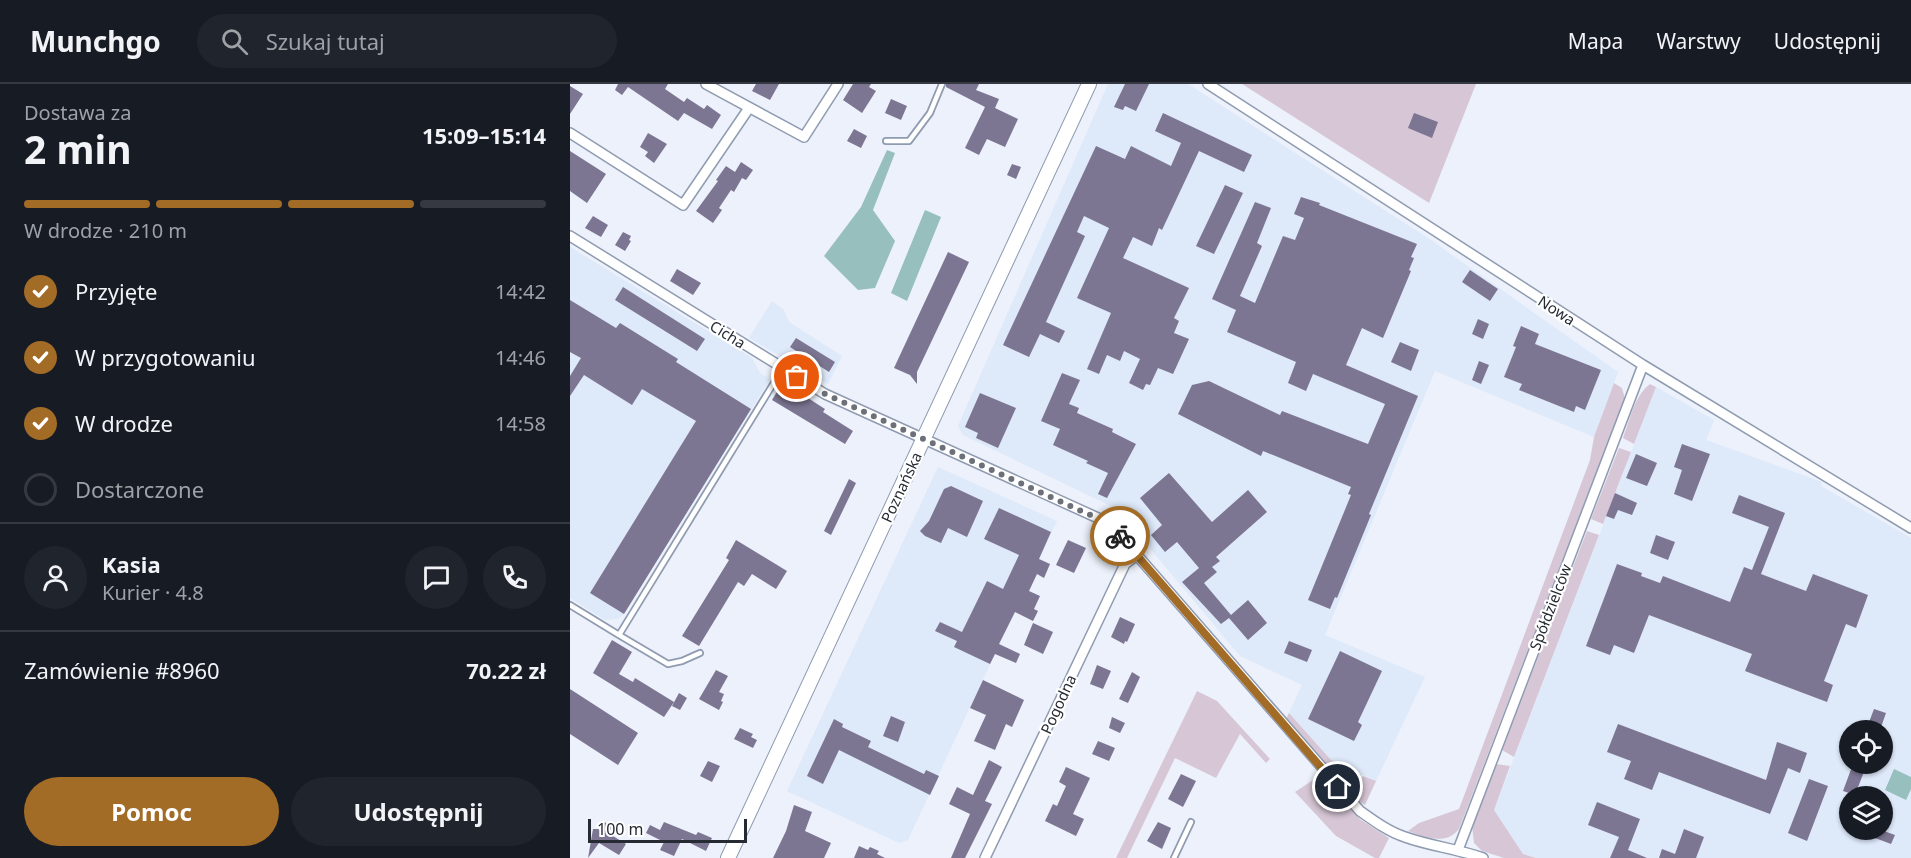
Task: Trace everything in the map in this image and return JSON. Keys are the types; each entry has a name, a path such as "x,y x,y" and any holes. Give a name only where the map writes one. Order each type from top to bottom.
{"main road":[{"name":"Poznańska","path":"728,858 1089,84"}],"street":[{"path":"706,84 804,137 838,84"},
{"name":"Nowa","path":"1208,84 1643,365 1911,528"},
{"path":"570,133 683,205 749,108"},
{"name":"Cicha","path":"570,236 825,394 1110,524 1360,811 1377,823 1405,837 1483,858"},
{"name":"Spółdzielców","path":"1458,850 1643,365"},
{"name":"Pogodna","path":"985,858 1125,564 1137,555"}],"lane":[{"path":"886,141 909,141 930,113 942,84"},
{"path":"619,635 783,368"},
{"path":"570,605 668,664 682,661 700,652"},
{"path":"1174,858 1191,822"}],"shaded area":[{"path":"1108,84 1188,84 1431,240 1618,372 1594,437 1435,371 1325,635 1425,677 1376,781 1331,760 1289,713 1302,685 1240,656 1117,509 963,435 958,426"},
{"path":"1242,84 1476,84 1429,203"},
{"path":"887,150 895,153 873,210 895,241 875,288 858,290 824,256 861,207"},
{"path":"925,210 941,217 907,301 891,293"},
{"path":"570,247 752,358 760,373 770,379 624,614 618,619 605,620 570,598"},
{"path":"772,301 784,310 789,322 842,356 828,384 749,338"},
{"path":"1614,383 1622,388 1625,399 1459,829 1454,834 1441,839 1408,831 1419,823 1459,809 1590,460 1594,437"},
{"path":"1650,384 1656,387 1634,444 1623,438 1636,402"},
{"path":"1656,387 1714,420 1706,440 1822,482 1821,486 1911,538 1911,858 1536,858 1523,854 1494,810"},
{"path":"1619,448 1631,452 1603,524 1591,519"},
{"path":"938,467 1057,521 908,840 899,843 787,791"},
{"path":"1587,531 1599,535 1514,757 1502,750"},
{"path":"1197,691 1217,701 1270,759 1266,763 1240,734 1216,778 1175,758 1127,858 1116,858"},
{"path":"1289,713 1331,760 1354,771 1349,777 1338,779 1286,719"},
{"path":"1496,764 1510,766 1494,810 1523,854 1536,858 1504,858 1482,851 1474,843 1472,826"},
{"path":"1894,769 1911,777 1911,789 1906,800 1893,794 1893,786 1887,786"},
{"path":"1319,776 1361,820 1389,838 1379,858 1375,858 1336,836 1295,792"},
{"path":"1363,776 1376,781 1365,805 1356,799 1353,791"}],"building":[{"path":"618,84 668,84 665,89 684,102 687,98 704,109 707,105 721,115 712,129 684,113 678,121 628,87 622,95 615,90"},
{"path":"756,84 779,84 770,100 752,91"},
{"path":"853,84 871,84 869,87 876,91 862,113 843,100"},
{"path":"946,84 979,84 976,90 999,99 995,108 1018,119 1005,147 987,139 979,155 965,148 985,107 946,87"},
{"path":"1125,84 1149,84 1136,111 1125,106 1123,110 1114,107"},
{"path":"570,86 583,94 570,114"},
{"path":"891,99 907,106 901,120 885,113"},
{"path":"1163,113 1252,155 1244,172 1199,151 1162,230 1159,228 1152,246 1133,237 1123,258 1189,288 1174,318 1179,321 1174,333 1189,339 1173,374 1158,368 1150,385 1146,384 1143,390 1129,383 1140,359 1124,351 1120,361 1107,355 1099,374 1087,369 1111,313 1077,298 1109,228 1084,216 1077,232 1085,236 1046,322 1065,331 1059,343 1040,334 1029,357 1003,345 1096,146 1125,159 1131,146 1171,166 1181,143 1155,131"},
{"path":"1414,113 1438,122 1432,138 1408,128"},
{"path":"854,129 867,136 861,148 847,141"},
{"path":"648,133 667,144 654,163 645,156 648,152 640,147"},
{"path":"570,151 606,174 587,203 570,191"},
{"path":"741,162 753,170 746,180 742,178 734,192 731,190 719,208 722,210 713,223 696,211 726,166 735,172"},
{"path":"1012,164 1021,167 1016,179 1007,175"},
{"path":"1225,185 1243,193 1214,254 1196,246"},
{"path":"1301,197 1417,244 1411,257 1414,258 1409,270 1411,271 1383,338 1362,328 1346,365 1418,396 1337,598 1335,597 1330,609 1308,600 1351,495 1348,494 1351,487 1263,451 1261,456 1178,414 1192,385 1209,381 1280,415 1282,411 1368,444 1385,404 1313,374 1306,391 1288,383 1296,362 1227,332 1236,310 1212,299 1255,202 1271,208 1257,243 1262,246 1240,296 1255,303 1283,236 1295,240 1304,218 1294,214"},
{"path":"593,216 608,225 601,237 585,228"},
{"path":"623,232 631,236 629,240 631,241 625,251 615,245"},
{"path":"948,252 969,262 917,372 917,384 910,375 894,368"},
{"path":"677,269 701,283 693,295 670,281"},
{"path":"1470,270 1498,289 1490,301 1462,282"},
{"path":"623,287 705,339 697,351 615,300"},
{"path":"570,300 616,328 620,323 678,359 676,362 751,409 624,614 590,593 696,421 642,389 632,405 584,375 570,396 570,376 581,358 570,352"},
{"path":"1478,319 1489,324 1483,339 1472,334"},
{"path":"1521,326 1539,334 1535,344 1601,370 1585,410 1576,406 1574,412 1519,390 1522,384 1504,377 1516,347 1513,346"},
{"path":"796,338 835,362 829,372 790,347"},
{"path":"1400,342 1419,350 1411,371 1391,362"},
{"path":"1479,361 1489,365 1481,384 1472,380"},
{"path":"1062,373 1080,380 1069,404 1079,408 1077,413 1113,429 1112,432 1136,444 1107,498 1098,494 1108,473 1053,445 1060,429 1041,421"},
{"path":"783,382 825,409 823,412 853,431 845,444 772,400"},
{"path":"980,393 1016,408 998,448 976,438 978,433 965,427"},
{"path":"1682,444 1710,454 1692,501 1674,494 1682,470 1674,467"},
{"path":"1636,454 1657,463 1647,486 1626,478"},
{"path":"1169,473 1212,522 1248,490 1267,512 1216,557 1220,561 1212,567 1217,572 1204,583 1231,615 1248,600 1267,623 1248,640 1229,618 1221,624 1182,582 1199,568 1177,542 1165,552 1151,535 1162,525 1140,498"},
{"path":"849,479 856,483 831,535 824,531"},
{"path":"951,486 983,501 967,537 948,528 941,543 925,536 920,531 929,521 944,489"},
{"path":"1615,493 1637,503 1632,515 1618,510 1614,519 1606,516"},
{"path":"1739,495 1785,513 1761,574 1806,591 1813,574 1868,595 1856,628 1846,624 1824,681 1833,685 1827,702 1745,671 1752,654 1649,615 1634,653 1614,645 1610,655 1586,646 1617,564 1642,573 1641,576 1660,583 1663,576 1730,602 1744,567 1752,570 1769,527 1732,513"},
{"path":"999,508 1051,532 1039,559 1050,564 1044,578 1037,574 1029,591 1040,596 1034,609 1038,611 1033,621 1015,612 999,644 1020,654 1016,663 995,654 990,664 954,647 957,641 935,631 940,622 962,632 987,581 1003,589 1019,555 984,539"},
{"path":"1656,535 1675,542 1668,560 1650,553"},
{"path":"736,540 787,571 776,589 752,574 744,586 738,582 699,646 682,636 729,560 726,558"},
{"path":"1068,540 1086,548 1074,573 1056,565"},
{"path":"1120,617 1135,624 1124,644 1111,637"},
{"path":"1033,623 1053,632 1043,654 1024,645"},
{"path":"612,640 632,652 619,674 633,682 635,678 674,702 664,717 593,673"},
{"path":"1289,641 1312,650 1307,662 1284,653"},
{"path":"1340,651 1382,671 1358,722 1362,725 1354,741 1308,719"},
{"path":"1097,665 1111,671 1103,689 1090,684"},
{"path":"716,670 728,676 719,692 724,694 719,710 699,699"},
{"path":"1132,672 1140,677 1128,703 1119,699"},
{"path":"983,680 1024,700 1012,727 1006,724 995,750 974,741 986,715 970,708"},
{"path":"570,689 638,733 618,765 570,734"},
{"path":"679,693 687,698 680,710 672,706"},
{"path":"1874,709 1886,713 1884,720 1870,720"},
{"path":"891,716 905,722 898,742 883,736"},
{"path":"1112,717 1125,723 1120,733 1109,728"},
{"path":"834,719 843,724 842,727 871,741 868,747 924,774 926,770 939,776 930,795 839,750 823,784 807,776"},
{"path":"1618,724 1766,780 1777,742 1807,753 1800,773 1788,768 1770,814 1659,772 1652,790 1624,779 1631,761 1607,752"},
{"path":"740,728 753,734 751,737 757,740 753,748 734,739"},
{"path":"1098,741 1115,748 1109,761 1092,754"},
{"path":"989,760 1002,767 985,801 992,804 965,858 951,858 970,814 949,804 957,787 973,795"},
{"path":"708,761 720,766 712,782 700,776"},
{"path":"1066,767 1090,778 1073,814 1084,819 1076,836 1045,821 1053,804 1057,806 1066,786 1059,782"},
{"path":"1181,774 1196,781 1183,807 1168,799"},
{"path":"1849,774 1863,774 1858,786 1845,786"},
{"path":"1809,779 1828,786 1807,841 1788,833"},
{"path":"1597,802 1640,819 1628,850 1647,858 1610,858 1619,837 1588,825"},
{"path":"794,805 812,812 805,831 831,843 824,858 773,858 786,831"},
{"path":"603,821 612,827 608,833 626,844 619,855 599,843 588,858 593,829 598,829"},
{"path":"664,822 696,835 698,832 712,838 706,851 682,839 674,856 660,850 664,842 646,833 650,825 660,830"},
{"path":"1158,822 1171,828 1162,849 1147,841"},
{"path":"1684,829 1704,837 1696,858 1659,858 1662,849 1675,854"},
{"path":"1880,840 1893,840 1891,844"},
{"path":"859,846 879,851 877,854 885,858 854,858"}],"way so far":[{"path":"797,377 825,394 1110,524 1120,536"}],"route":[{"path":"1120,536 1338,787"}]}
